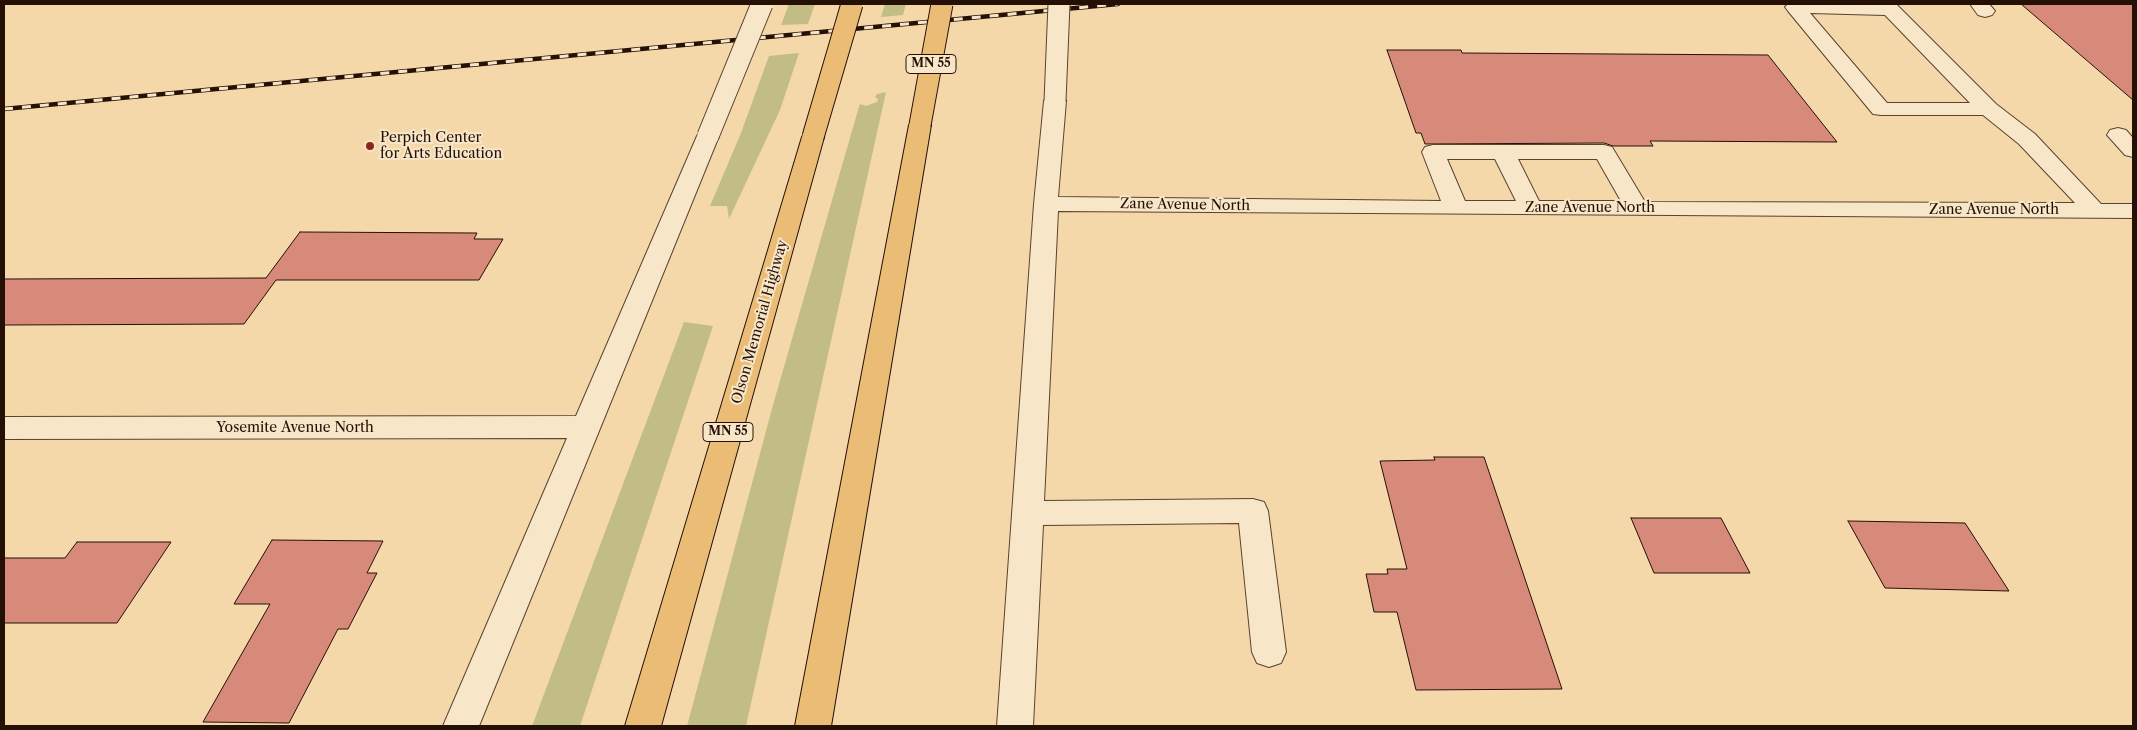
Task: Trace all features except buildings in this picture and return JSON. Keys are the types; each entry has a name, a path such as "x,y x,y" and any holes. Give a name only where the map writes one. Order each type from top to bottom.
{"highway":[{"name":"Olson Memorial Highway","path":"643,726 852,4"},
{"name":"MN 55","path":"813,726 942,4"}],"street":[{"path":"461,726 762,4"},
{"path":"1015,726 1046,204 1055,101 1059,4"},
{"path":"1988,109 1882,108 1794,7 1890,9 1988,109 2027,139 2095,210"},
{"path":"1456,208 1432,152 1604,152 1637,208"},
{"path":"1504,152 1531,208"},
{"name":"Zane Avenue North","path":"1046,204 2133,211"},
{"name":"Yosemite Avenue North","path":"4,428 587,427"},
{"path":"1028,513 1253,511 1269,652"}],"shaded area":[{"path":"789,4 815,4 808,24 781,25"},
{"path":"885,4 906,4 903,15 881,17"},
{"path":"799,53 780,110 729,219 727,206 710,206 741,133 769,56"},
{"path":"886,92 746,726 687,726 773,405 858,110 860,104 866,106 877,102 878,99 875,97 877,94"},
{"path":"684,322 713,326 580,726 532,726"}],"railway":[{"path":"4,109 1118,4"}],"place":[{"name":"Perpich Center for Arts Education","path":"370,146"}]}
